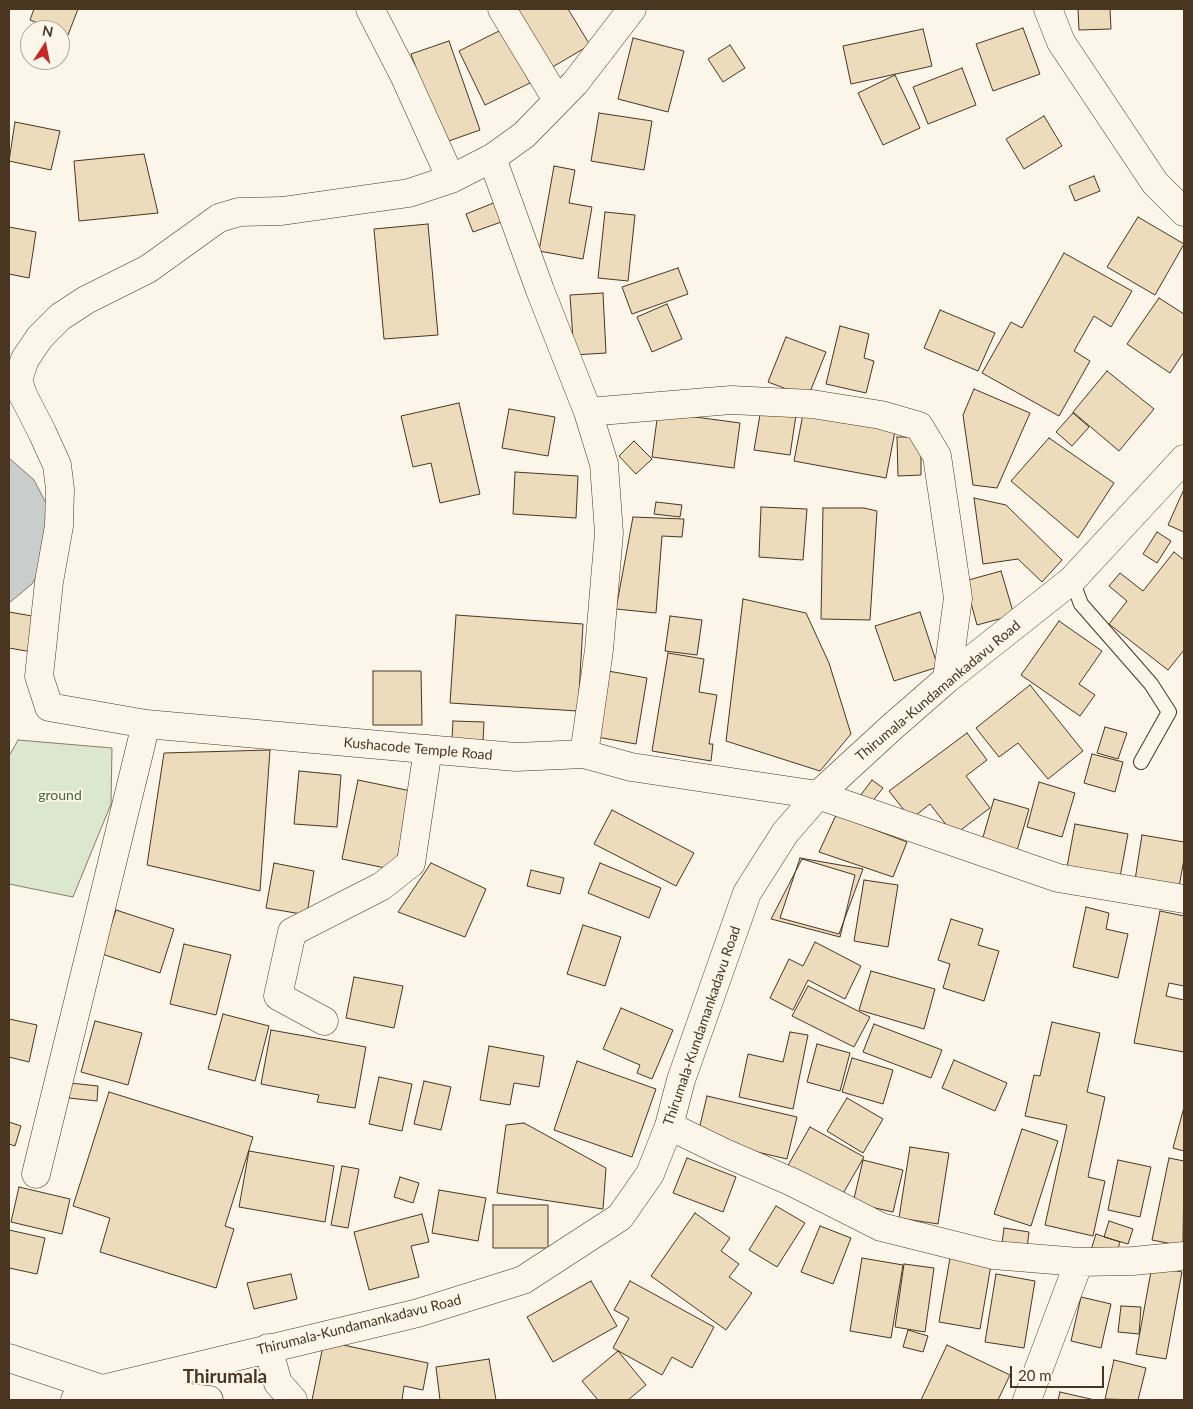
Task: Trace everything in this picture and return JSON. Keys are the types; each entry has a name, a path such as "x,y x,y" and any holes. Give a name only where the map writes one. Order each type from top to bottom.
{"street":[{"path":"370,9 404,74 451,179 492,158 524,135 575,83 632,9"},
{"path":"502,9 557,100"},
{"path":"1048,9 1061,42 1155,183 1184,212"},
{"path":"492,158 540,290 588,412 604,464 609,533 599,650 584,754"},
{"name":"Kushacode Temple Road","path":"451,179 409,193 282,211 240,212 218,218 148,269 86,300 60,317 40,337 25,359 18,380 23,395 57,465 60,489 59,526 49,582 40,676 49,707 146,724 516,757 584,754 631,767 818,795 1058,878 1184,900"},
{"path":"588,412 731,400 812,404 881,415 919,426 937,456 958,598 947,680"},
{"name":"Thirumala-Kundamankadavu Road","path":"75,1400 102,1389 418,1313 523,1280 620,1217 650,1174 669,1126 681,1080 747,893 785,834 818,795 947,680 1072,580 1184,459"},
{"path":"36,1174 146,724"},
{"path":"324,1021 278,996 292,932 382,886 411,863 428,749"},
{"path":"669,1126 792,1182 881,1227 993,1254 1079,1262 1133,1261 1184,1256"},
{"path":"1027,1400 1079,1262"},
{"path":"268,1348 278,1383 293,1400"},
{"path":"9,1358 102,1389 209,1400"}],"lane":[{"path":"1072,580 1081,604 1151,684 1169,712 1142,762"}],"green space":[{"name":"ground","path":"18,740 112,748 111,804 73,897 9,884 9,756"}],"shaded area":[{"path":"9,458 34,480 47,505 46,559 32,584 9,603"}],"building":[{"path":"34,9 78,9 70,30 70,20 30,20"},
{"path":"512,9 568,9 590,45 549,69"},
{"path":"1078,9 1110,9 1111,29 1079,30"},
{"path":"1023,28 1040,74 993,91 976,44"},
{"path":"503,29 530,83 485,105 459,51"},
{"path":"923,29 932,66 851,84 843,46"},
{"path":"633,38 684,51 668,112 618,99"},
{"path":"449,41 480,130 443,143 411,54"},
{"path":"730,45 745,68 723,82 708,59"},
{"path":"962,68 976,105 928,124 913,87"},
{"path":"895,75 920,128 883,145 858,93"},
{"path":"599,113 652,121 644,170 591,161"},
{"path":"1044,116 1062,146 1024,169 1006,139"},
{"path":"15,122 60,131 51,170 9,161"},
{"path":"144,154 158,213 79,221 74,161"},
{"path":"554,166 575,170 569,203 592,207 583,259 539,251"},
{"path":"1094,176 1100,191 1075,201 1069,186"},
{"path":"496,202 504,221 473,232 466,214"},
{"path":"605,212 635,215 628,281 598,278"},
{"path":"1138,217 1184,244 1155,295 1107,267"},
{"path":"428,224 438,335 384,339 374,229"},
{"path":"9,227 36,232 29,278 9,274"},
{"path":"1064,253 1132,291 1111,327 1094,316 1074,351 1090,361 1059,416 982,373 1011,322 1022,328"},
{"path":"678,268 688,294 632,314 622,287"},
{"path":"603,293 606,353 574,355 570,295"},
{"path":"1159,298 1184,314 1184,352 1170,373 1127,344"},
{"path":"667,304 682,339 652,352 637,317"},
{"path":"940,310 995,333 978,371 924,348"},
{"path":"840,326 869,334 864,358 874,361 866,393 826,384"},
{"path":"786,337 826,352 808,397 768,382"},
{"path":"1107,371 1154,409 1119,451 1073,412"},
{"path":"974,389 1030,413 997,488 973,485 963,415"},
{"path":"459,403 480,494 440,503 431,463 413,467 401,416"},
{"path":"509,409 555,417 548,456 502,448"},
{"path":"761,409 796,415 790,455 754,450"},
{"path":"658,412 740,423 734,468 652,457"},
{"path":"1073,413 1089,427 1072,446 1056,432"},
{"path":"803,414 895,431 886,478 794,461"},
{"path":"897,437 921,437 921,475 898,476"},
{"path":"1049,438 1114,483 1078,538 1011,481"},
{"path":"634,441 652,459 636,474 619,456"},
{"path":"515,472 578,476 576,518 513,514"},
{"path":"1184,489 1184,532 1168,525"},
{"path":"974,498 1006,505 1062,560 1042,582 1018,559 983,564"},
{"path":"656,502 682,505 680,517 654,514"},
{"path":"761,507 807,509 803,560 759,557"},
{"path":"823,508 864,508 877,511 870,620 821,619"},
{"path":"633,517 684,519 682,537 662,536 656,613 616,609"},
{"path":"1157,532 1171,541 1157,563 1143,554"},
{"path":"1174,552 1184,560 1184,650 1168,670 1109,624 1127,601 1109,586 1120,573 1143,591"},
{"path":"1001,571 1014,615 977,625 965,581"},
{"path":"743,599 806,613 829,663 851,734 820,771 726,741"},
{"path":"9,612 38,617 32,652 9,648"},
{"path":"920,612 938,667 894,681 875,626"},
{"path":"456,615 583,624 578,711 450,703"},
{"path":"670,616 702,620 697,655 665,651"},
{"path":"1059,621 1102,651 1079,684 1095,695 1080,716 1021,675"},
{"path":"668,653 704,659 699,692 717,695 709,744 713,744 711,761 652,751"},
{"path":"373,671 421,671 422,725 373,725"},
{"path":"608,671 647,678 636,744 597,737"},
{"path":"1030,685 1083,751 1048,779 1018,743 999,757 976,728"},
{"path":"453,721 484,722 483,741 452,739"},
{"path":"1105,727 1127,733 1118,759 1097,753"},
{"path":"967,733 987,760 966,776 990,808 954,835 930,804 911,819 889,791"},
{"path":"270,750 260,891 147,865 164,753"},
{"path":"1092,754 1123,762 1115,792 1084,783"},
{"path":"299,771 341,775 337,827 294,824"},
{"path":"358,780 411,791 395,870 342,859"},
{"path":"872,780 883,788 867,808 857,800"},
{"path":"1039,782 1075,793 1062,837 1027,827"},
{"path":"994,799 1029,809 1016,854 981,844"},
{"path":"612,810 694,853 676,886 594,844"},
{"path":"836,815 907,842 893,877 819,852"},
{"path":"1075,824 1128,834 1120,877 1067,867"},
{"path":"1142,835 1184,842 1184,859 1179,887 1135,880"},
{"path":"800,858 863,869 839,934 780,918"},
{"path":"802,859 855,875 840,937 771,919"},
{"path":"274,863 314,871 308,908 313,916 266,908"},
{"path":"431,863 486,889 465,937 398,912"},
{"path":"600,863 661,888 649,918 588,893"},
{"path":"531,870 564,878 560,894 527,886"},
{"path":"864,880 898,885 888,947 854,941"},
{"path":"1086,907 1109,913 1106,929 1128,934 1118,978 1073,967"},
{"path":"116,910 174,929 160,973 102,954"},
{"path":"1160,911 1184,916 1184,986 1169,983 1166,996 1184,1000 1184,1052 1134,1043"},
{"path":"951,919 983,929 978,945 999,951 984,1001 943,988 950,964 938,960"},
{"path":"583,925 621,937 605,986 567,974"},
{"path":"815,942 861,966 845,999 808,980 793,1010 770,998 789,959 803,966"},
{"path":"184,944 231,955 216,1015 170,1004"},
{"path":"871,971 935,989 924,1029 859,1010"},
{"path":"354,977 403,986 394,1028 346,1018"},
{"path":"808,986 870,1017 854,1047 792,1016"},
{"path":"621,1008 673,1030 652,1079 637,1073 640,1065 603,1049"},
{"path":"223,1014 269,1026 255,1081 208,1069"},
{"path":"9,1019 37,1025 29,1062 9,1057"},
{"path":"95,1021 142,1033 128,1085 81,1072"},
{"path":"1052,1022 1100,1033 1087,1092 1105,1097 1088,1177 1105,1181 1093,1236 1045,1225 1067,1125 1025,1116 1034,1075 1040,1076"},
{"path":"874,1024 942,1050 931,1078 863,1052"},
{"path":"271,1030 366,1047 355,1108 317,1102 319,1095 261,1084"},
{"path":"790,1032 808,1035 793,1109 739,1097 748,1054 783,1062"},
{"path":"817,1044 850,1053 840,1091 807,1082"},
{"path":"489,1046 544,1056 539,1087 514,1083 510,1105 480,1100"},
{"path":"852,1058 893,1070 883,1104 842,1092"},
{"path":"954,1060 1007,1083 995,1111 942,1088"},
{"path":"577,1061 656,1089 632,1157 554,1130"},
{"path":"379,1077 412,1084 402,1131 369,1124"},
{"path":"424,1081 451,1087 441,1130 414,1124"},
{"path":"70,1083 98,1086 97,1101 69,1098"},
{"path":"109,1092 253,1137 225,1226 234,1229 216,1288 100,1252 110,1218 73,1206"},
{"path":"707,1096 797,1117 787,1159 697,1138"},
{"path":"847,1098 883,1119 863,1153 827,1131"},
{"path":"1184,1107 1184,1151 1173,1148"},
{"path":"9,1122 21,1126 15,1146 9,1144"},
{"path":"524,1123 606,1168 603,1209 497,1193 506,1125"},
{"path":"810,1127 864,1157 841,1197 787,1167"},
{"path":"1022,1129 1058,1141 1031,1226 994,1214"},
{"path":"910,1147 949,1153 938,1224 899,1218"},
{"path":"249,1151 334,1166 325,1222 239,1207"},
{"path":"687,1158 736,1177 723,1212 673,1193"},
{"path":"1169,1158 1184,1161 1183,1246 1152,1240"},
{"path":"863,1160 903,1170 893,1212 853,1203"},
{"path":"1118,1160 1151,1167 1140,1217 1108,1210"},
{"path":"342,1166 359,1169 348,1228 331,1225"},
{"path":"400,1177 419,1183 413,1203 394,1197"},
{"path":"19,1187 70,1199 62,1234 11,1222"},
{"path":"439,1190 486,1198 478,1241 432,1233"},
{"path":"493,1205 548,1205 548,1248 493,1248"},
{"path":"776,1206 805,1223 777,1267 749,1250"},
{"path":"695,1213 730,1238 721,1251 739,1264 729,1277 752,1293 726,1330 651,1276"},
{"path":"422,1214 429,1242 411,1246 419,1277 369,1290 354,1232"},
{"path":"1109,1221 1133,1229 1128,1244 1104,1237"},
{"path":"820,1226 851,1238 833,1284 801,1272"},
{"path":"1004,1228 1029,1232 1027,1248 1002,1244"},
{"path":"9,1230 45,1238 37,1274 9,1268"},
{"path":"1096,1234 1120,1242 1115,1258 1091,1250"},
{"path":"862,1258 903,1265 891,1338 850,1331"},
{"path":"950,1258 991,1265 980,1329 939,1322"},
{"path":"904,1264 934,1268 925,1332 895,1327"},
{"path":"1152,1266 1182,1272 1166,1359 1136,1354"},
{"path":"291,1274 297,1299 254,1309 247,1283"},
{"path":"996,1274 1035,1281 1024,1348 985,1342"},
{"path":"591,1281 617,1326 553,1362 527,1317"},
{"path":"630,1281 714,1327 692,1368 672,1357 662,1375 613,1348 629,1318 614,1310"},
{"path":"1081,1297 1111,1304 1101,1348 1071,1341"},
{"path":"1121,1306 1141,1307 1139,1334 1118,1332"},
{"path":"908,1330 928,1336 923,1352 903,1347"},
{"path":"324,1341 428,1363 423,1390 404,1386 402,1400 312,1400"},
{"path":"947,1345 1010,1375 998,1400 921,1400"},
{"path":"618,1351 646,1385 628,1400 598,1400 582,1381"},
{"path":"489,1359 496,1400 440,1400 436,1367"},
{"path":"1114,1360 1146,1368 1138,1400 1105,1399"},
{"path":"1060,1392 1095,1400 1058,1400"}],"district":[{"name":"Thirumala","path":"225,1377"}]}
